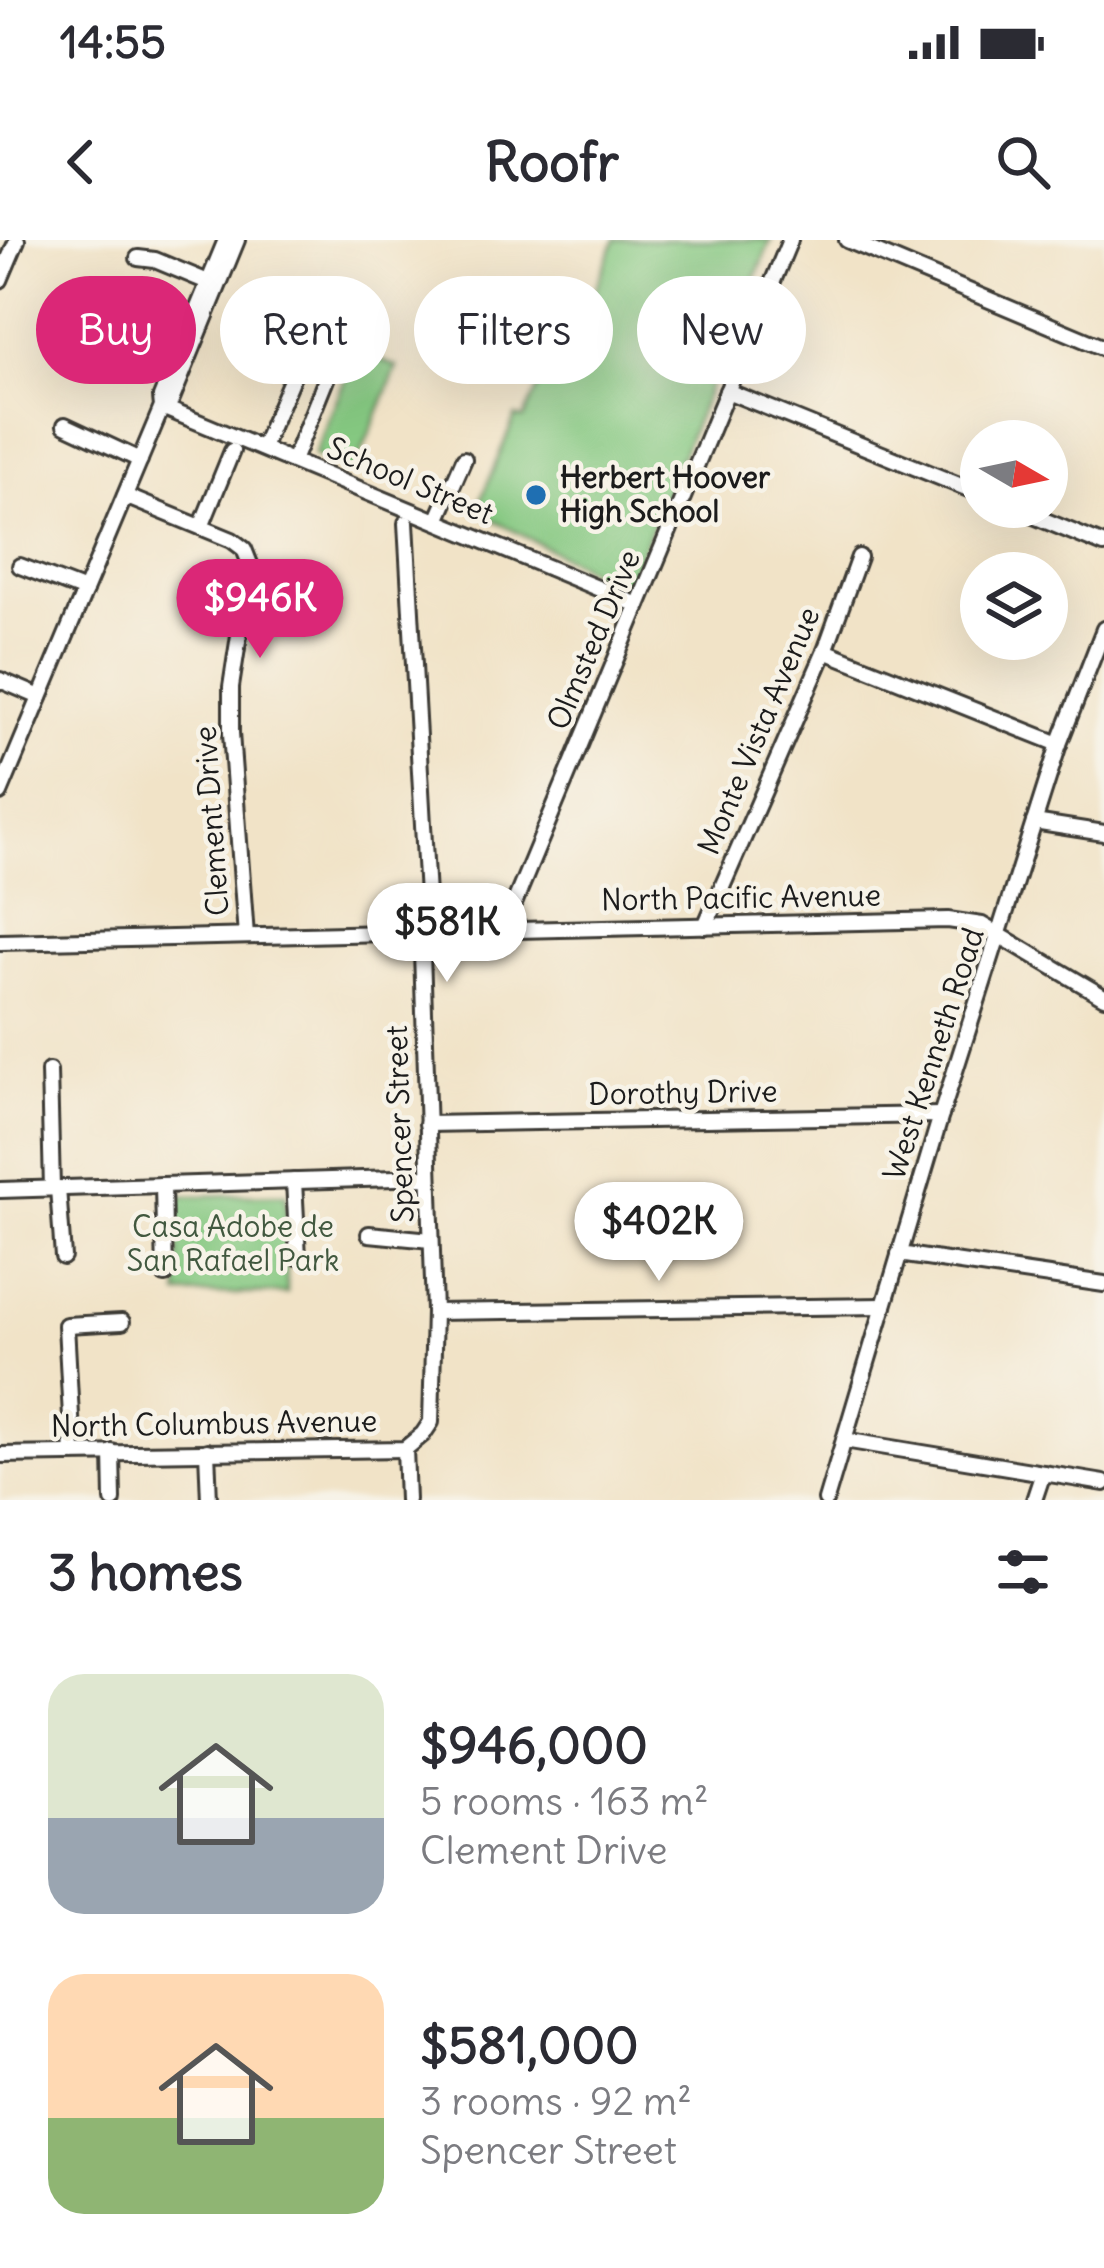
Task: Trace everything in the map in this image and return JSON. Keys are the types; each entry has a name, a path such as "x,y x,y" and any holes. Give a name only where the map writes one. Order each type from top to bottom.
{"street":[{"path":"0,280 17,240"},
{"path":"0,793 9,751 40,697 226,240"},
{"path":"162,406 171,401 237,240"},
{"name":"Olmsted Drive","path":"509,930 511,911 790,240"},
{"path":"847,240 1104,348"},
{"path":"138,258 155,260 208,282"},
{"path":"262,448 312,332 320,328 339,336 341,342 292,461"},
{"path":"727,391 960,485"},
{"name":"School Street","path":"162,406 638,605"},
{"path":"65,425 140,460"},
{"path":"201,527 232,452"},
{"path":"437,521 464,459"},
{"name":"Clement Drive","path":"124,496 232,540 244,549 250,564 231,687 246,936"},
{"name":"Spencer Street","path":"406,523 428,914 422,952 434,1312 431,1422 423,1434"},
{"path":"1064,528 1104,544"},
{"name":"Monte Vista Avenue","path":"705,926 825,651 859,557"},
{"path":"20,566 85,591"},
{"name":"West Kenneth Road","path":"826,1500 1034,822 1104,629"},
{"path":"825,651 1059,744"},
{"path":"0,680 40,697"},
{"path":"1034,822 1104,833"},
{"name":"North Pacific Avenue","path":"0,942 948,920 982,925 1104,997"},
{"path":"49,1071 63,1258"},
{"name":"Dorothy Drive","path":"427,1124 941,1115"},
{"path":"0,1190 428,1178"},
{"path":"294,1181 298,1257"},
{"path":"164,1185 166,1275"},
{"path":"369,1234 431,1240"},
{"path":"899,1255 1104,1284"},
{"path":"434,1312 884,1306"},
{"path":"73,1453 66,1325 122,1322"},
{"name":"North Columbus Avenue","path":"0,1455 405,1448 423,1434"},
{"path":"844,1440 1104,1483"},
{"path":"405,1448 407,1500"},
{"path":"207,1451 209,1500"},
{"path":"112,1452 113,1500"},
{"path":"1034,1500 1043,1473"}],"green space":[{"path":"615,240 771,240 756,276 637,276 637,384 711,384 626,589 476,511 515,417 523,419 540,384 613,384 613,276 600,276"},
{"path":"343,384 390,384 354,471 314,455"},
{"name":"Casa Adobe de San Rafael Park","path":"286,1194 287,1293 179,1295 178,1196"}],"place":[{"name":"Herbert Hoover High School","path":"536,495"}]}
